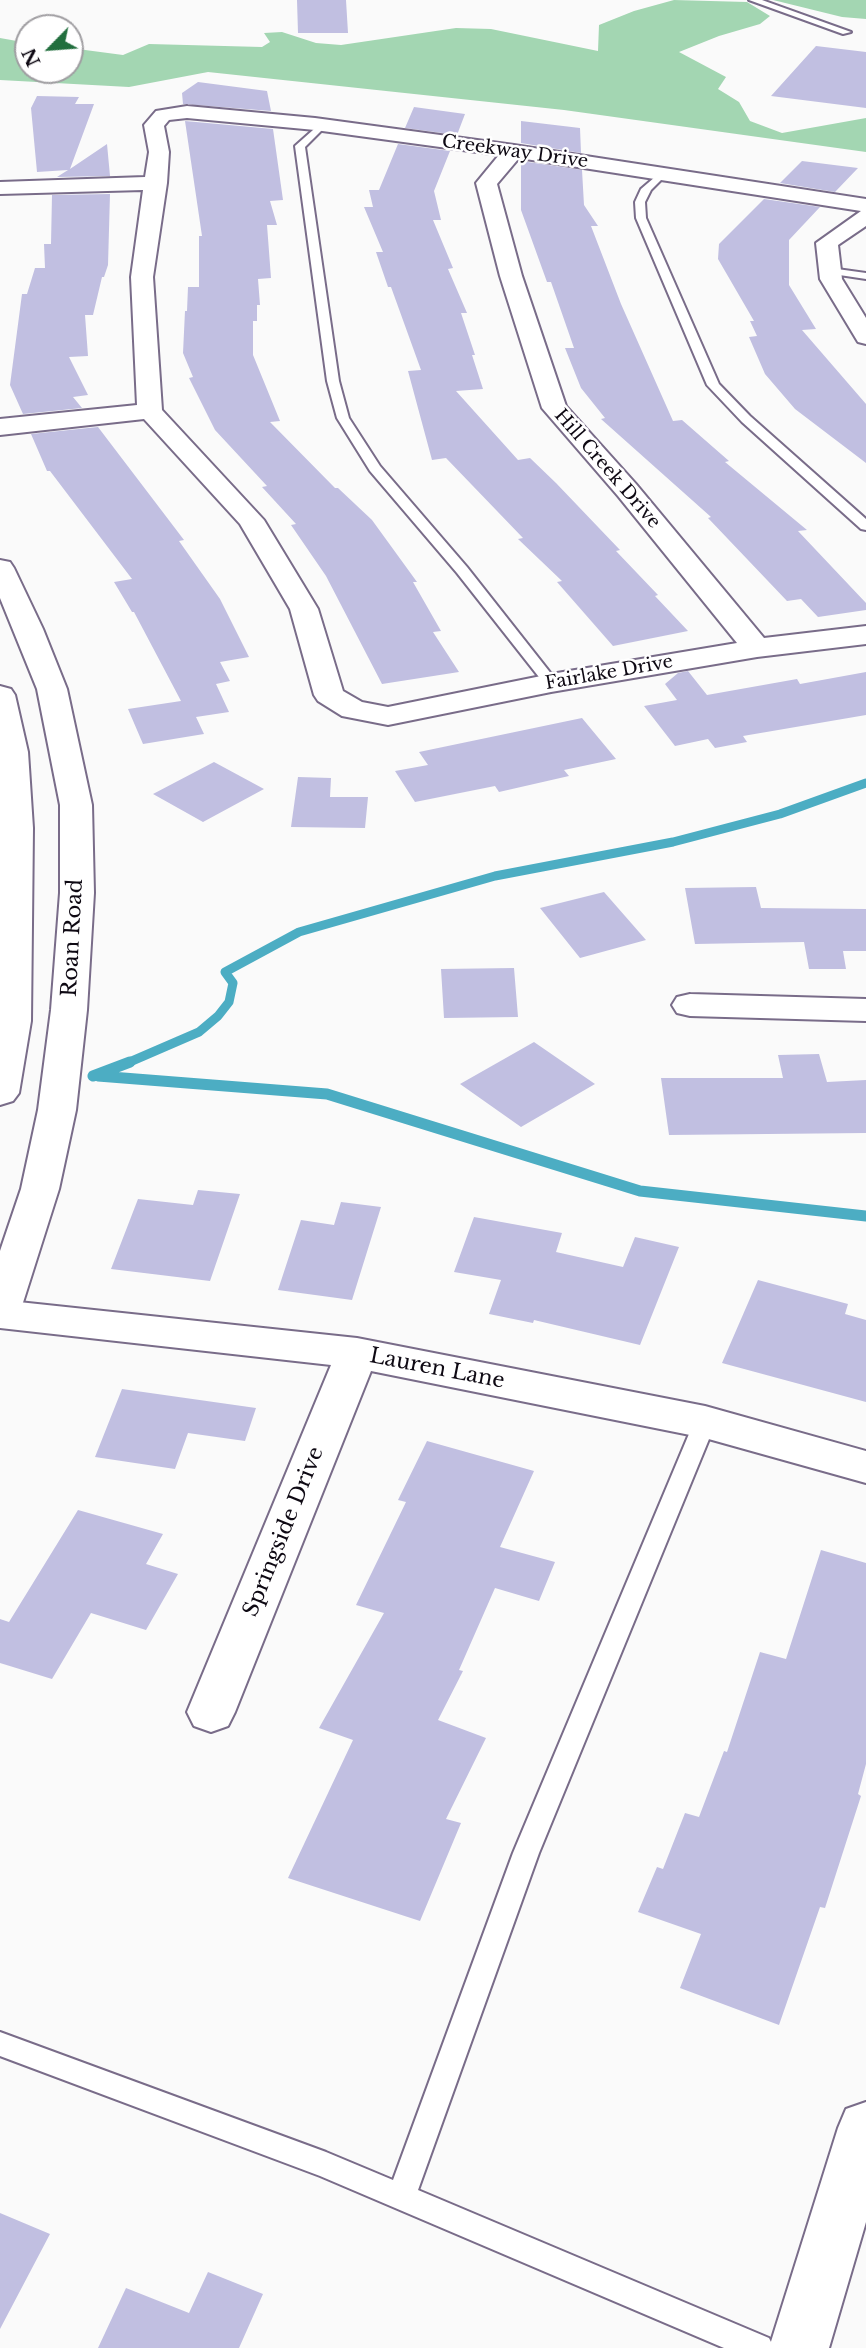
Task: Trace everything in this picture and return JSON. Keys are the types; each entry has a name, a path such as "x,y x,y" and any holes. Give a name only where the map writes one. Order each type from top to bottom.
{"street":[{"name":"Creekway Drive","path":"156,183 159,152 154,125 163,115 187,112 322,125 514,151 866,205"},
{"name":"Hill Creek Drive","path":"514,151 486,183 511,276 554,408 627,490 757,648"},
{"path":"0,188 156,183 142,277 150,411 0,427"},
{"path":"866,216 827,243 831,279 866,337"},
{"name":"Fairlake Drive","path":"150,411 251,520 304,609 329,695 353,710 388,716 551,683 757,648 866,635"},
{"name":"Roan Road","path":"0,568 29,629 52,689 76,805 77,892 69,1010 57,1110 40,1189 0,1313"},
{"path":"0,695 13,752 18,828 13,1021 0,1093"},
{"path":"690,1005 866,1010"},
{"name":"Lauren Lane","path":"0,1313 357,1353 705,1422 866,1466"},
{"name":"Springside Drive","path":"211,1712 357,1353"},
{"path":"799,2348 866,2128"}],"lane":[{"path":"753,0 846,32"},
{"path":"322,125 300,145 333,381 343,418 375,468 462,570 551,683"},
{"path":"662,174 646,189 640,202 641,218 713,385 746,419 866,526"},
{"path":"830,271 866,276"},
{"path":"401,2196 526,1853 705,1422"},
{"path":"0,2044 326,2165 759,2348"}],"green space":[{"path":"674,0 747,2 770,16 760,24 679,52 726,77 718,89 739,102 750,121 782,133 866,118 866,152 564,110 208,72 129,87 74,84 84,84 84,50 123,55 149,44 262,47 270,42 264,33 282,32 316,43 341,45 456,28 491,29 598,51 599,25 634,11"},
{"path":"773,0 866,0 866,19 842,17"},
{"path":"0,38 14,40 14,81 0,80"}],"building":[{"path":"297,0 346,0 348,33 298,33"},
{"path":"816,46 866,52 866,108 771,96"},
{"path":"198,82 267,91 271,111 183,104 182,93"},
{"path":"37,96 79,97 75,104 94,104 70,169 107,144 110,176 57,177 68,170 37,172 31,108"},
{"path":"414,107 465,114 457,135 405,128"},
{"path":"185,121 273,129 283,200 270,201 277,225 267,225 271,278 258,279 260,305 257,305 257,321 253,321 253,355 280,421 270,422 335,488 372,520 417,582 413,582 441,631 433,632 459,672 382,684 326,576 291,525 296,524 262,487 267,486 215,430 189,378 193,377 183,353 185,311 188,287 199,287 199,236 202,236"},
{"path":"521,121 580,128 581,153 521,143"},
{"path":"398,144 450,151 434,191 441,220 433,220 453,268 448,269 467,313 461,313 483,389 456,391 518,460 530,458 556,483 620,550 616,551 688,631 613,646 557,582 562,581 518,539 523,538 446,458 432,460 408,371 421,370 391,287 388,287 376,252 383,252 364,207 373,207 369,190 379,190"},
{"path":"521,161 582,170 584,205 598,226 591,226 621,304 673,421 682,420 729,461 725,462 807,530 798,531 866,603 866,610 818,617 801,599 787,601 708,518 711,517 601,419 605,418 581,388 565,348 574,348 551,282 547,282 521,210"},
{"path":"802,161 858,168 835,192 780,183"},
{"path":"110,194 108,265 102,277 93,315 85,315 88,356 69,357 88,395 73,397 82,408 23,414 10,385 22,294 27,294 35,268 45,268 44,244 51,244 52,195"},
{"path":"764,199 820,207 789,240 789,285 816,329 802,330 866,404 866,463 795,409 765,374 749,337 757,336 750,321 754,321 718,259 719,244"},
{"path":"98,427 184,540 179,541 220,599 249,657 220,662 230,681 216,684 229,712 196,717 204,734 143,744 128,709 181,701 134,612 114,582 132,579 50,471 47,471 31,434"},
{"path":"688,671 707,695 797,679 800,684 866,672 866,715 743,736 747,742 715,748 708,739 675,746 644,706 677,700 665,684 678,673"},
{"path":"582,718 616,759 564,770 569,776 499,792 495,786 415,802 395,771 428,765 419,752"},
{"path":"214,762 264,789 203,822 153,794"},
{"path":"298,777 331,778 330,797 368,797 365,828 291,827"},
{"path":"756,887 761,908 866,909 866,951 843,951 846,969 809,969 804,942 695,944 685,888"},
{"path":"604,892 646,940 580,958 540,908"},
{"path":"514,968 518,1017 444,1018 441,969"},
{"path":"534,1042 595,1084 521,1127 460,1084"},
{"path":"819,1054 827,1082 866,1080 866,1133 669,1135 661,1078 783,1078 778,1055"},
{"path":"198,1190 240,1194 210,1281 111,1269 138,1199 193,1205"},
{"path":"341,1202 381,1207 352,1300 278,1290 301,1220 334,1225"},
{"path":"474,1217 562,1233 556,1252 623,1267 635,1237 679,1247 640,1345 534,1320 533,1323 489,1314 501,1280 454,1272"},
{"path":"758,1280 848,1304 845,1314 866,1320 866,1402 722,1363"},
{"path":"122,1389 256,1408 245,1441 188,1433 175,1469 95,1457"},
{"path":"427,1441 534,1471 500,1547 555,1562 539,1601 495,1588 459,1670 463,1671 438,1720 486,1738 446,1819 461,1823 420,1921 288,1878 353,1740 319,1728 384,1613 356,1605 406,1502 398,1500"},
{"path":"78,1510 163,1534 146,1564 178,1574 146,1630 91,1613 52,1679 0,1663 0,1619 9,1622"},
{"path":"821,1550 866,1563 866,1764 858,1794 861,1796 825,1908 820,1907 779,2025 680,1988 701,1934 638,1912 657,1867 663,1869 685,1813 699,1817 724,1751 727,1752 760,1652 786,1659"},
{"path":"0,2213 50,2234 0,2329"},
{"path":"208,2272 263,2294 239,2348 98,2348 126,2288 189,2313"}],"waterway":[{"path":"127,1063 199,1032 218,1016 229,1002 233,983 225,972 299,932 495,876 673,842 780,814 866,783"},
{"path":"93,1076 127,1063"},
{"path":"98,1076 327,1094 640,1191 866,1216"}]}
